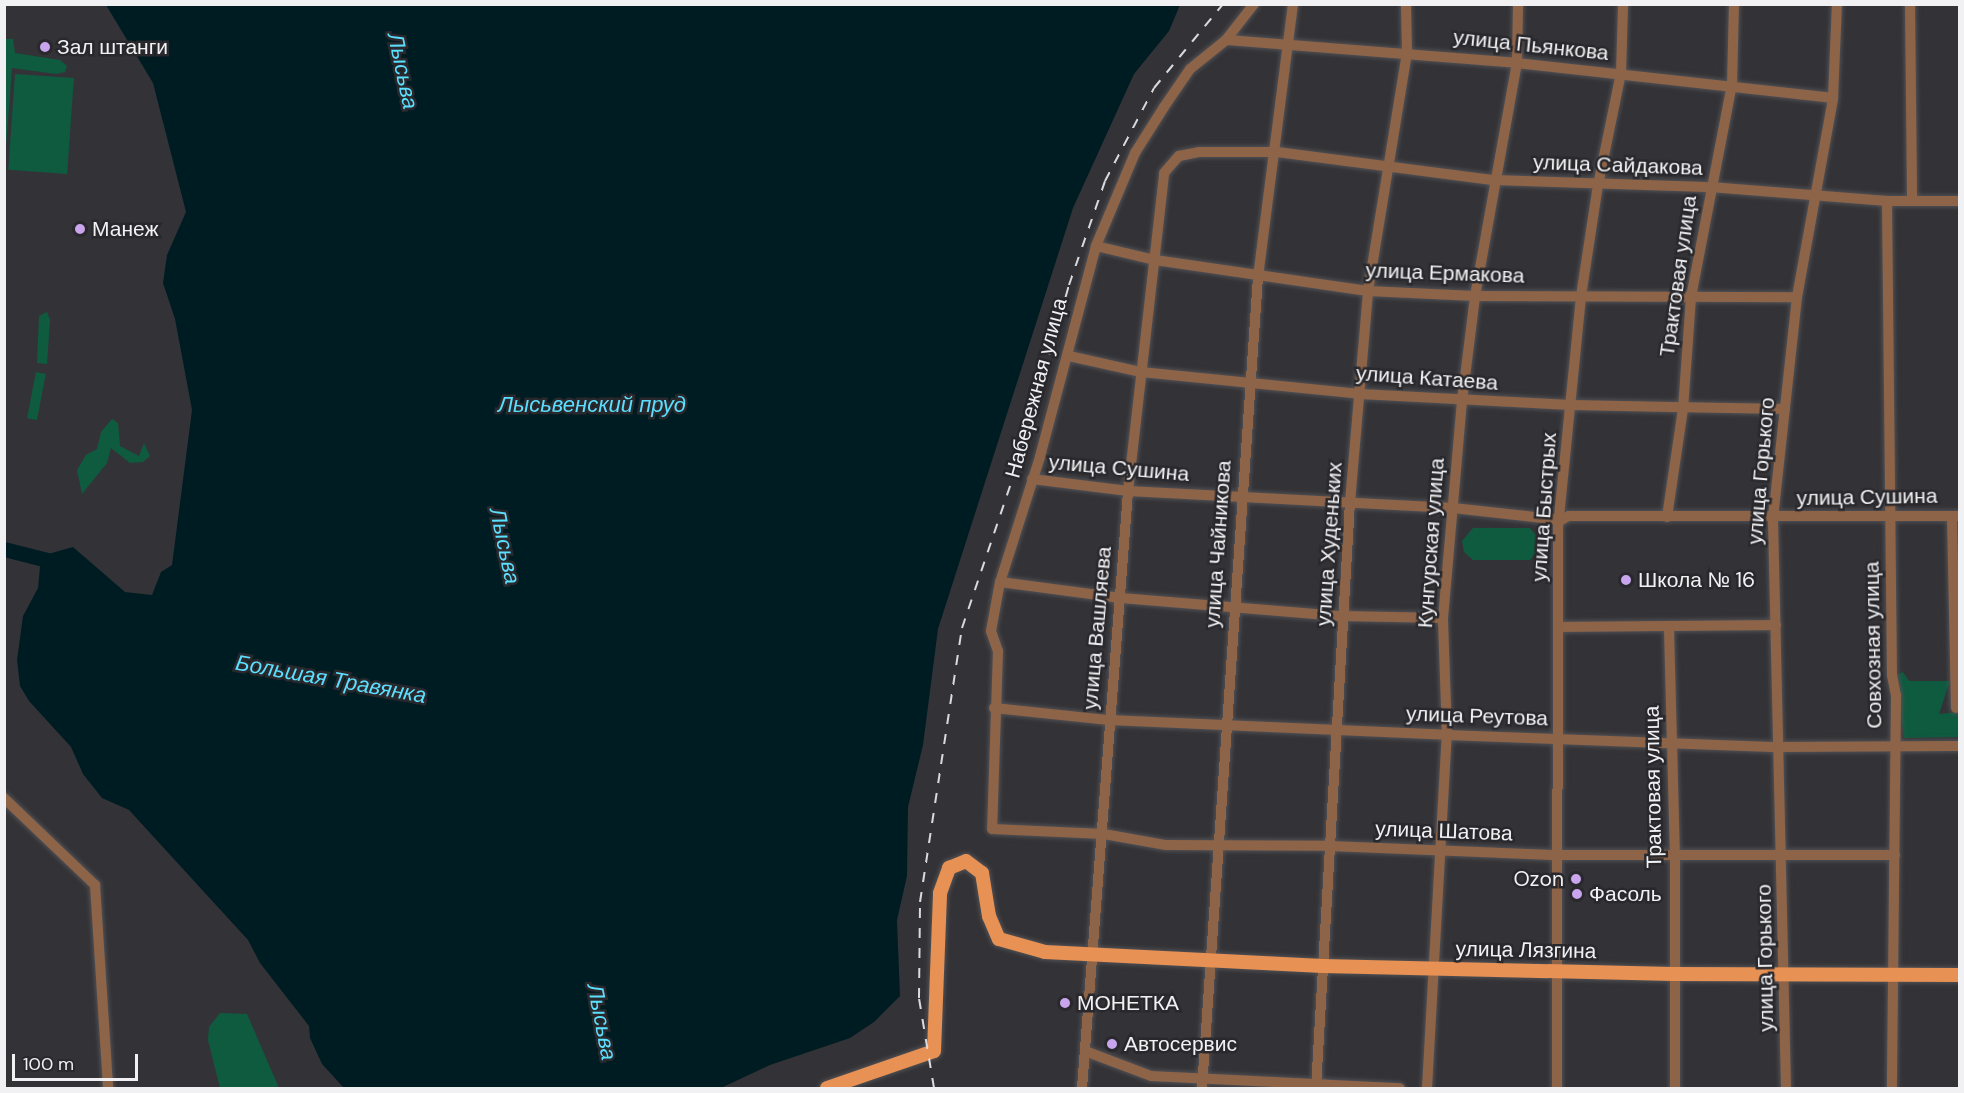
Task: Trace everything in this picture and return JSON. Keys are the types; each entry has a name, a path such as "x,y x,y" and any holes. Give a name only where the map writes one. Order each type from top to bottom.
{"main road":[{"name":"улица Лязгина","path":"827,1089 934,1051 938,906 945,876 954,864 966,861 982,873 989,916 999,939 1014,946 1045,952 1323,966 1673,974 1959,975"}],"street":[{"name":"Набережная улица","path":"992,829 994,708 998,651 991,631 1000,582 1069,356 1096,246 1135,153 1164,106 1190,69 1226,40 1254,4"},
{"name":"улица Чайникова","path":"1202,1083 1232,607 1258,277 1277,152 1293,4"},
{"name":"улица Худеньких","path":"1316,1087 1339,730 1342,616 1350,502 1368,291 1407,53 1406,4"},
{"name":"Кунгурская улица","path":"1427,1089 1436,968 1447,735 1443,618 1462,401 1475,296 1516,63 1518,4"},
{"name":"улица Быстрых","path":"1557,1089 1558,528 1561,520 1581,296 1598,185 1621,74 1623,4"},
{"name":"Трактовая улица","path":"1667,517 1683,409 1691,297 1710,188 1732,85 1734,4"},
{"name":"улица Горького","path":"1786,1089 1783,856 1773,518 1797,297 1833,98 1837,4"},
{"path":"1910,4 1912,200"},
{"name":"улица Пьянкова","path":"1226,40 1289,43 1516,63 1732,85 1833,98"},
{"name":"улица Сайдакова","path":"1164,172 1179,156 1199,152 1277,152 1389,164 1494,180 1710,188 1887,201 1959,201"},
{"name":"улица Вашляева","path":"1082,1089 1104,834 1109,720 1121,598 1128,491 1164,172"},
{"name":"Совхозная улица","path":"1887,201 1895,747 1892,1089"},
{"name":"улица Ермакова","path":"1096,246 1155,260 1258,277 1368,291 1475,296 1797,297"},
{"name":"улица Катаева","path":"1069,356 1141,372 1360,394 1462,401 1683,409 1785,409"},
{"name":"улица Сушина","path":"1032,479 1128,491 1454,508 1561,520 1569,516 1773,518 1956,516"},
{"path":"1956,516 1956,708"},
{"path":"1000,582 1121,598 1342,616 1443,618"},
{"path":"1559,627 1669,629 1776,625"},
{"name":"Трактовая улица","path":"1669,629 1675,856 1673,974 1675,1089"},
{"name":"улица Реутова","path":"994,708 1109,720 1447,735 1779,747 1959,746"},
{"path":"4,798 95,885 108,1089"},
{"name":"улица Шатова","path":"992,829 1104,834 1166,845 1330,846 1559,855 1895,855"},
{"path":"1085,1051 1151,1076 1202,1083 1400,1089"}],"green space":[{"path":"5,39 13,39 15,53 60,60 67,66 65,72 56,74 12,68 5,160"},
{"path":"15,74 74,78 67,174 8,170"},
{"path":"47,312 50,320 47,364 37,363 39,316"},
{"path":"36,372 46,374 37,420 27,418"},
{"path":"112,419 118,423 120,446 139,456 144,443 150,456 143,462 130,463 111,448 107,463 82,494 77,470 86,455 97,449 101,432"},
{"path":"1473,528 1530,528 1538,538 1538,550 1530,560 1473,560 1464,552 1462,541"},
{"path":"1903,672 1909,681 1950,681 1939,714 1959,712 1959,737 1904,738 1895,676"},
{"path":"220,1013 247,1014 279,1088 220,1088 208,1040 209,1027"}],"water":[{"name":"Лысьвенский пруд","path":"106,5 1180,5 1169,31 1134,74 1073,208 938,629 923,745 908,807 907,876 897,920 900,996 874,1022 850,1038 770,1065 721,1088 344,1088 322,1064 310,1038 309,1026 260,963 248,940 129,810 102,798 83,774 71,747 29,701 20,686 17,660 23,616 38,588 41,556 73,547 125,592 152,595 161,572 172,565 192,410 175,319 163,283 167,255 186,212 153,83"}],"waterway":[{"name":"Большая Травянка","path":"4,549 59,563"}],"railway":[{"path":"934,1088 919,998 920,902 962,628 1022,451 1069,285 1105,181 1154,88 1223,4"}],"place":[{"name":"Зал штанги","path":"45,47"},
{"name":"Манеж","path":"80,229"},
{"name":"Школа № 16","path":"1626,580"},
{"name":"Ozon","path":"1576,879"},
{"name":"Фасоль","path":"1577,894"},
{"name":"МОНЕТКА","path":"1065,1003"},
{"name":"Автосервис","path":"1112,1044"}],"water label":[{"name":"Лысьва","path":"403,71"},
{"name":"Лысьва","path":"505,546"},
{"name":"Лысьва","path":"602,1022"}]}
